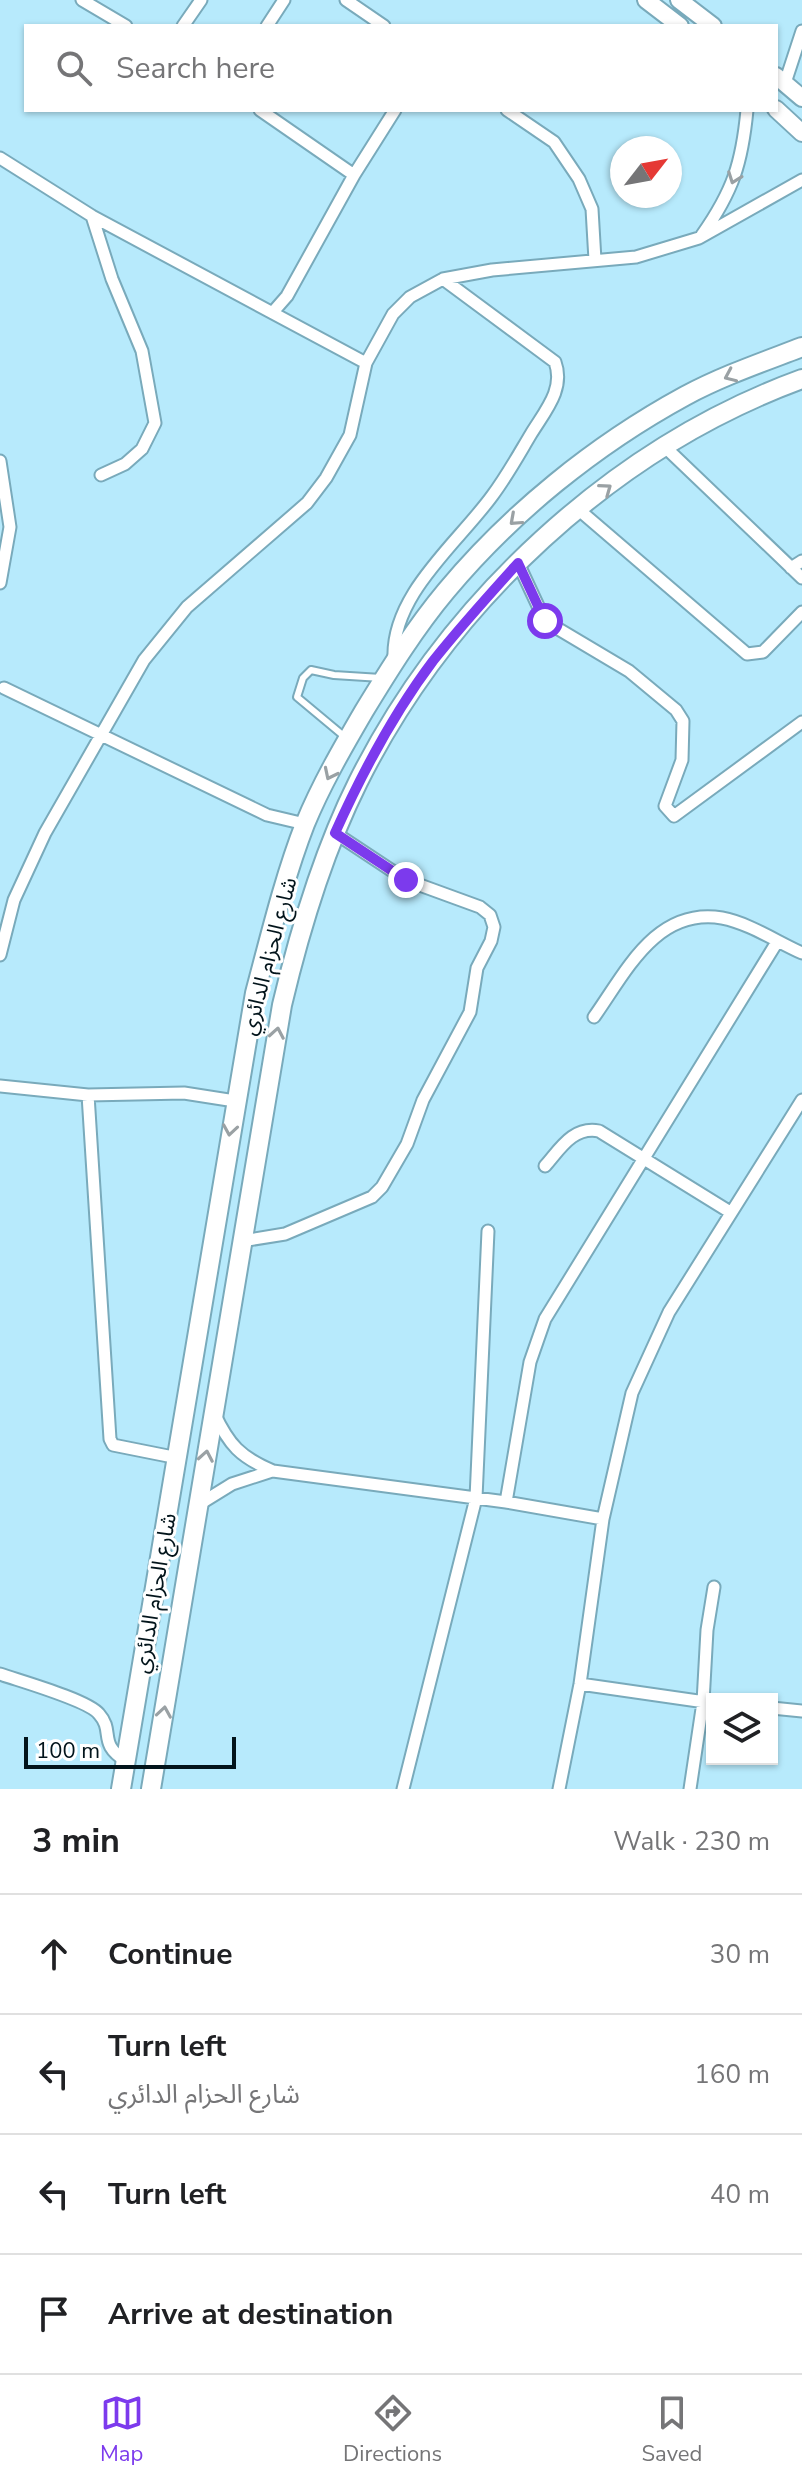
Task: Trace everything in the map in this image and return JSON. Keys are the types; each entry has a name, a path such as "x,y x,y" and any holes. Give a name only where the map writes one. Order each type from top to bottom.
{"main road":[{"path":"646,0 677,24"},
{"path":"679,0 710,24"},
{"path":"780,79 802,98"},
{"path":"778,111 802,133"},
{"name":"شارع الحزام الدائري","path":"121,1789 235,1101 258,980 305,824 348,739 389,670 446,592 509,524 576,468 639,423 687,395 802,347"},
{"name":"شارع الحزام الدائري","path":"151,1789 282,1005 308,910 335,833 365,769 432,662 518,563 578,509 664,446 727,411 802,379"}],"street":[{"path":"82,0 123,24"},
{"path":"184,24 201,0"},
{"path":"268,24 284,0"},
{"path":"346,0 381,24"},
{"path":"780,79 802,31"},
{"path":"263,112 354,175"},
{"path":"273,312 287,296 354,175 394,112"},
{"path":"510,112 554,142 579,179 592,209 595,260"},
{"path":"699,238 734,183 747,112"},
{"path":"0,158 92,216 366,363"},
{"path":"0,955 14,900 45,833 144,660 187,607 307,503 326,478 350,435 366,363 393,314 410,297 443,279 492,270 636,257 699,238 802,180"},
{"path":"92,216 112,279 142,351 155,423 142,449 125,464 101,475"},
{"path":"389,670 393,641 414,592 493,495 555,397 560,374 555,362 443,279"},
{"path":"664,446 802,578"},
{"path":"0,461 10,527 0,583"},
{"path":"578,509 747,654 763,652 802,612"},
{"path":"791,568 802,561"},
{"path":"518,563 545,621 629,671 676,710 683,721 682,760 665,806 674,816 802,722"},
{"path":"4,688 267,815 305,824"},
{"path":"242,1241 285,1234 372,1197 382,1187 407,1144 423,1100 470,1012 477,968 491,941 494,927 490,915 480,907 406,880 335,833"},
{"path":"594,1017 640,950 655,935 695,917 724,918 802,953"},
{"path":"506,1502 536,1341 545,1319 777,942"},
{"path":"0,1086 88,1095 184,1093 235,1101"},
{"path":"88,1095 110,1439 113,1445 178,1458"},
{"path":"559,1789 580,1684 603,1519 632,1393 669,1312 802,1100"},
{"path":"545,1166 567,1140 587,1129 599,1131 730,1212"},
{"path":"403,1789 476,1498 488,1231"},
{"path":"214,1412 233,1447 273,1471 506,1502 603,1519"},
{"path":"198,1506 232,1484 273,1471"},
{"path":"707,1693 707,1630 714,1587"},
{"path":"0,1674 98,1712 104,1722 108,1746 126,1761"},
{"path":"580,1684 706,1702"},
{"path":"690,1789 706,1707"},
{"path":"778,1709 802,1711"}],"lane":[{"path":"348,739 297,697 303,678 311,670 334,675 389,670"}],"route":[{"path":"406,880 335,833 358,781 432,662 518,563 545,621"}]}
